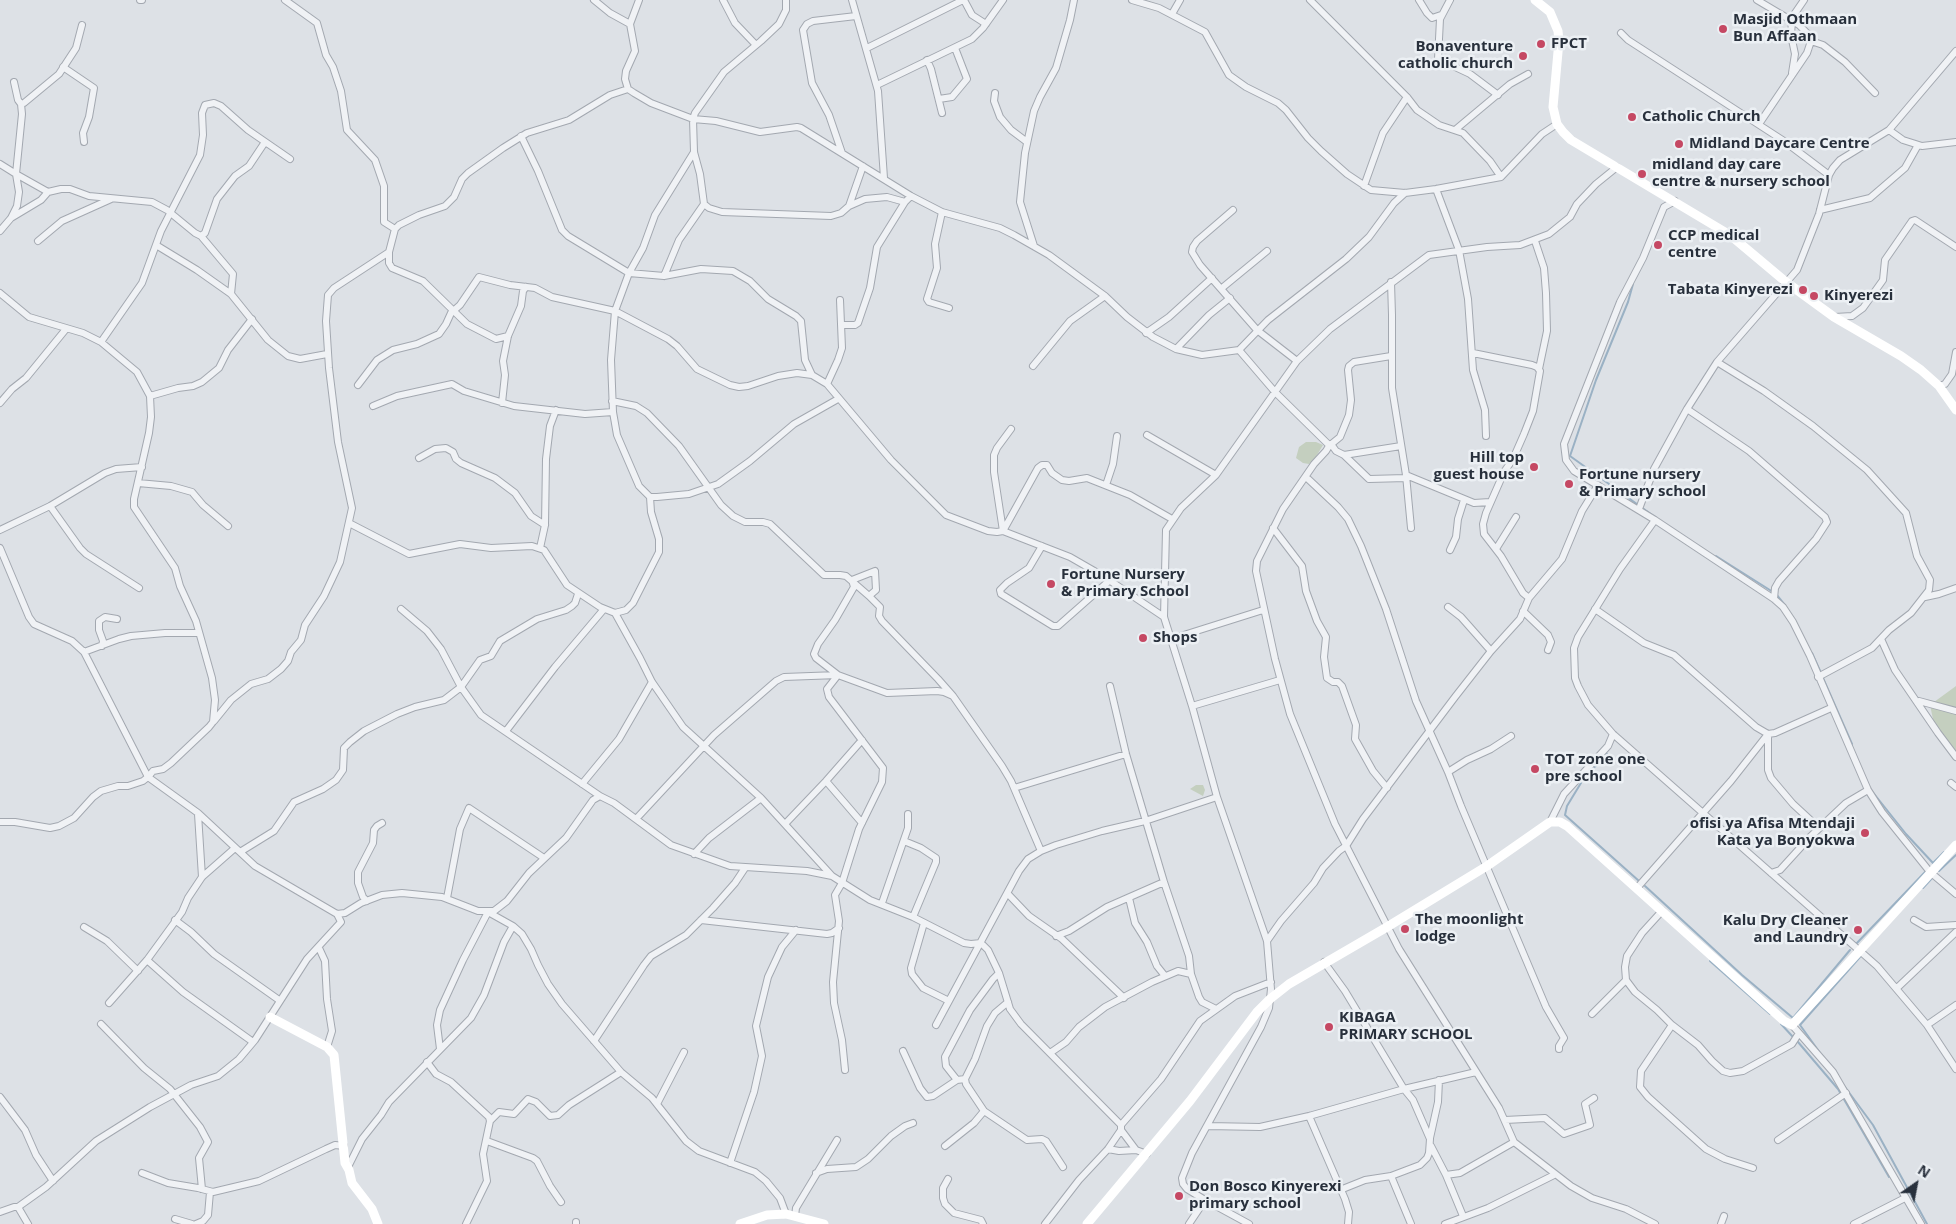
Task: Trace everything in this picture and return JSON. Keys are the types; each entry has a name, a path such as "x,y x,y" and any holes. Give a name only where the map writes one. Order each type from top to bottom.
{"street":[{"path":"285,0 317,23 326,55 333,67 341,91 347,130 375,160 385,195 384,222 394,229"},
{"path":"594,0 610,13 630,24"},
{"path":"639,0 630,24 635,46 634,54 624,79 628,88 651,102 693,119 716,121 760,132 797,127 811,133 911,196 942,212 1000,228 1034,246 1105,296 1146,333 1176,349 1202,355 1238,350 1257,330 1346,259 1369,237 1394,203 1404,193"},
{"path":"723,0 735,23 756,45"},
{"path":"664,276 679,240 704,204 700,174 694,152 693,119 698,108 724,72 778,24 786,10 786,0"},
{"path":"852,0 877,85 884,178"},
{"path":"867,48 964,0 972,15 986,24"},
{"path":"877,85 972,39 986,24 1003,0"},
{"path":"1034,246 1020,202 1027,142 1037,102 1056,68 1074,0"},
{"path":"1132,0 1148,4 1172,14 1205,32 1228,75 1246,87 1278,103 1321,151 1347,174 1372,190 1404,193 1436,190 1501,177 1542,134 1557,124"},
{"path":"1172,14 1180,0"},
{"path":"1310,0 1428,119 1463,133 1490,161 1501,177"},
{"path":"1419,0 1432,18 1441,14"},
{"path":"1450,0 1441,14 1438,58 1470,74 1498,95"},
{"path":"1535,0 1550,12 1558,30 1559,41 1553,107 1557,124 1571,140 1730,235 1786,282 1834,317 1901,356 1939,386 1956,409"},
{"path":"1757,0 1792,19 1805,30 1811,41 1823,45 1845,62 1875,93"},
{"path":"1792,75 1795,54 1791,35 1792,19 1804,0"},
{"path":"842,153 832,122 810,75 804,30 809,22 856,16"},
{"path":"21,104 59,74 76,48 82,24"},
{"path":"1621,33 1628,40 1759,124 1829,176"},
{"path":"1759,124 1807,53 1811,41"},
{"path":"938,99 952,97 967,79 966,71 955,48"},
{"path":"1639,509 1654,469 1687,409 1717,362 1797,270 1820,210 1829,176 1840,160 1889,130 1956,51"},
{"path":"927,60 942,113"},
{"path":"63,68 94,88 91,109 83,133 84,142"},
{"path":"1455,130 1510,84 1528,74"},
{"path":"12,218 18,192 16,174 22,114 14,82"},
{"path":"508,336 496,339 489,337 468,324 423,281 392,268 389,262 389,252 394,229 404,222 445,206 454,197 462,179 468,173 521,136 568,120 610,95 628,88"},
{"path":"995,93 994,101 1000,117 1010,130 1027,142"},
{"path":"1364,186 1383,133 1406,97"},
{"path":"101,342 142,283 166,220 202,149 202,113 205,106 210,103 217,104 290,159"},
{"path":"1889,130 1903,140 1918,145 1956,142"},
{"path":"521,136 538,171 562,230 568,236 630,273 664,276 714,268 733,271 747,278 768,299 801,321 805,360 812,375"},
{"path":"201,236 205,233 217,199 235,176 249,166 265,142"},
{"path":"1820,210 1870,198 1905,168 1918,145"},
{"path":"694,152 655,215 643,248 630,273 615,311 611,360 613,412 617,435 633,476 639,486 650,496 680,496 718,484 794,424 838,399"},
{"path":"0,164 48,192"},
{"path":"849,206 863,166"},
{"path":"1249,1224 1185,1187 1182,1178 1192,1153 1261,1027 1269,1008 1271,982 1267,941 1217,798 1192,706 1164,617 1165,535 1172,519 1184,504 1216,475 1297,361 1330,329 1430,255 1459,250 1520,245 1549,234 1570,217 1577,204 1596,184 1617,167"},
{"path":"0,230 12,218 41,200 48,192 61,188 70,189 89,196 147,201 162,206 195,234 201,236 233,274 231,294"},
{"path":"1436,190 1459,250 1468,298 1473,370 1485,410 1486,436"},
{"path":"704,204 709,208 722,212 831,216 874,196 905,202"},
{"path":"842,325 855,325 858,323 870,288 876,247 905,202 911,196"},
{"path":"38,241 62,221 112,198"},
{"path":"1675,201 1664,207 1643,258 1620,302 1564,444 1568,465 1574,471 1639,509 1774,599 1793,622 1868,790 1882,812 1930,872 1956,894"},
{"path":"1233,210 1192,247 1192,252 1257,330 1297,361"},
{"path":"942,212 935,244 937,268 927,299 929,302 949,308"},
{"path":"1834,317 1852,316 1863,308 1883,280 1885,260 1912,221 1916,220 1956,247"},
{"path":"1529,598 1523,593 1482,528 1490,502 1520,444 1528,424 1540,374 1539,369 1547,331 1546,293 1544,268 1534,241"},
{"path":"1946,241 1956,241"},
{"path":"156,245 231,294 268,340 288,356 300,358 327,354"},
{"path":"0,822 38,824 50,828 59,826 74,818 86,804 101,792 143,781 153,771 163,769 171,763 213,722 231,700 251,684 268,679 281,670 288,661 291,652 301,640 305,625 324,596 340,562 352,508 338,442 327,354 326,321 328,295 334,288 389,252"},
{"path":"1222,288 1267,252"},
{"path":"358,385 378,360 393,350 417,344 439,334 451,313 454,312 479,277 526,288 535,288 557,298 615,311 668,338 698,369 730,385 738,387 748,386 778,376 797,373 812,375 827,384 909,480 946,515 988,531 1003,531 1070,557 1109,580 1164,617"},
{"path":"1146,333 1168,317 1212,278"},
{"path":"1391,282 1392,388 1406,477 1411,528"},
{"path":"502,403 505,375 503,361 508,336 521,306 523,291 526,288"},
{"path":"0,293 29,317 83,333 101,342 137,372 150,396 151,417 134,507 175,568 199,633 212,678 215,700 213,722"},
{"path":"1033,366 1070,321 1105,296"},
{"path":"1176,349 1209,315 1230,298"},
{"path":"827,384 842,348 840,300"},
{"path":"150,396 202,382 219,368 228,350 252,319"},
{"path":"0,403 26,378 66,329"},
{"path":"1238,350 1275,392 1369,480 1406,477 1464,500 1477,503 1490,502"},
{"path":"1939,386 1945,384 1952,374 1956,352"},
{"path":"1473,353 1532,364 1539,369"},
{"path":"1391,356 1350,364 1348,370 1351,390 1349,415 1340,437 1330,445 1283,509 1256,566 1263,610 1290,714 1346,846 1387,928 1505,1120 1514,1142 1554,1175 1592,1198 1626,1210 1654,1224"},
{"path":"1717,362 1764,391 1838,445 1867,470 1902,508 1910,524 1921,565 1930,580 1931,585 1925,597 1911,614 1889,630 1867,652 1818,677"},
{"path":"373,406 398,396 452,384 464,391 514,406 586,414 613,412"},
{"path":"612,401 636,406 647,413 679,446 721,505 733,516 745,522 770,524 824,576 840,575 852,580 880,607 879,616 890,631 919,658 953,696 1002,766 1014,788 1041,851"},
{"path":"1687,409 1748,451 1825,517 1827,522 1816,539 1775,588 1774,599"},
{"path":"540,548 545,525 546,459 550,426 556,410"},
{"path":"1003,531 994,472 994,455 1011,429"},
{"path":"1147,435 1216,475"},
{"path":"1106,485 1113,464 1117,436"},
{"path":"1344,455 1401,446"},
{"path":"419,458 435,450 446,448 453,452 456,459 461,463 495,478 510,489 532,516 545,525"},
{"path":"1003,531 1038,468 1042,465 1047,466 1052,473 1064,480 1086,478 1106,485 1130,495 1172,519"},
{"path":"0,530 50,506 116,468 142,467"},
{"path":"1306,477 1338,507 1354,531 1386,610 1416,701 1448,772 1546,1007 1564,1038 1559,1046 1559,1050"},
{"path":"138,483 171,486 192,492 228,526"},
{"path":"1267,941 1281,921 1314,883 1323,868 1346,846 1363,819 1430,730 1491,651 1520,619 1529,598 1562,559 1582,511 1598,485"},
{"path":"349,523 409,554 460,544 491,548 525,546 540,548 548,553 566,585 578,594 614,613 626,610 633,603 659,552 659,539 651,512 650,496"},
{"path":"1450,550 1456,537 1458,519 1464,500"},
{"path":"50,506 80,548 94,560 139,588"},
{"path":"1496,549 1516,516"},
{"path":"1655,520 1620,569 1578,637 1574,648 1575,678 1588,705 1613,734 1877,966 1926,1024 1956,1069"},
{"path":"1273,528 1302,566 1306,591 1317,621 1326,637 1324,657 1327,678 1338,682 1342,686 1348,708 1356,725 1355,739 1373,771 1387,788"},
{"path":"1042,546 1029,568 1000,590 1002,594 1053,626 1058,626 1109,580"},
{"path":"0,548 29,617 34,624 72,641 84,652 148,777 198,813 256,866 338,914 345,913 367,901 392,893 447,898 478,911 494,911 503,905 529,872 566,838 594,800 600,796"},
{"path":"852,580 875,571 876,590 869,596"},
{"path":"852,580 854,587 816,648 814,654 816,658 838,675 887,693 937,691 953,696"},
{"path":"1925,597 1956,588"},
{"path":"109,1003 147,960 182,912 188,898 202,877 238,850 274,831 294,802 323,789 336,780 343,770 346,745 364,731 415,707 444,700 461,688 480,660 493,654 500,641 537,619 572,606 578,594"},
{"path":"1448,607 1461,617 1491,651"},
{"path":"401,609 427,631 441,650 461,688 481,715 670,845 730,866 807,871 832,876"},
{"path":"506,731 555,667 604,609"},
{"path":"1595,609 1644,642 1674,655 1756,727 1768,734 1775,733 1831,708"},
{"path":"1171,639 1263,610"},
{"path":"1523,611 1547,633 1550,642 1548,650"},
{"path":"614,613 652,682 676,718 704,747 761,798 832,876 870,900 882,903 913,917 964,943 981,943"},
{"path":"102,646 104,641 99,630 99,621 105,616 117,619"},
{"path":"84,652 118,639 148,634 199,633"},
{"path":"1881,639 1895,670 1956,757"},
{"path":"838,675 827,689 827,692 838,710 883,768 882,782 862,823 842,883 835,895 839,928 833,982 834,1003 842,1040 845,1070"},
{"path":"636,820 737,714 776,681 784,677 838,675"},
{"path":"1192,706 1280,680"},
{"path":"582,784 619,739 652,682"},
{"path":"1110,686 1145,822 1189,956 1191,974 1202,1002 1216,1009"},
{"path":"1916,700 1956,712"},
{"path":"1087,1224 1190,1101 1257,1012 1270,999 1289,984 1324,962 1387,928 1487,866 1550,822 1564,794 1608,746 1613,734"},
{"path":"1637,888 1732,781 1768,734"},
{"path":"1768,734 1768,770 1770,778 1786,797 1819,828"},
{"path":"1448,772 1511,736"},
{"path":"785,824 862,740"},
{"path":"1014,788 1126,754"},
{"path":"826,781 862,823"},
{"path":"1771,874 1780,870 1819,828 1846,803 1868,790"},
{"path":"694,854 709,838 761,798"},
{"path":"936,1026 974,952 981,943 1019,871 1028,860 1041,851 1102,831 1145,822 1217,798"},
{"path":"447,898 460,829 469,808 544,858"},
{"path":"198,813 202,877"},
{"path":"882,903 908,828 908,814"},
{"path":"1550,822 1560,822 1567,826 1784,1022 1792,1025 1833,1072 1921,1224"},
{"path":"367,901 363,897 358,883 358,872 372,843 374,830 382,823"},
{"path":"904,841 921,848 936,858 913,917"},
{"path":"1792,1025 1858,950 1956,845"},
{"path":"594,1041 644,965 656,953 674,944 686,935 735,883 745,868"},
{"path":"1056,936 1107,908 1164,882"},
{"path":"1008,894 1029,916 1056,936 1124,998"},
{"path":"1129,898 1135,923 1157,966 1165,976"},
{"path":"1662,911 1642,934 1627,956 1625,967 1626,980 1635,992 1698,1045 1723,1071 1730,1073 1743,1072 1792,1044 1799,1033"},
{"path":"488,912 513,926 522,934 548,984 621,1072 657,1104 686,1142 699,1151 756,1172 780,1198 790,1215"},
{"path":"440,1049 438,1018 463,960 488,912"},
{"path":"0,1212 14,1206 18,1207 53,1181 92,1145 113,1129 175,1094 224,1072 239,1059 270,1017 279,1000 292,984 307,959 341,922 338,914"},
{"path":"175,920 214,954 279,1000"},
{"path":"701,920 827,934 839,928"},
{"path":"1914,920 1928,927 1956,925"},
{"path":"924,923 911,968 912,974 923,988 949,1001"},
{"path":"348,1167 362,1139 389,1102 471,1018 478,1007 504,942 513,926"},
{"path":"84,927 107,941 138,971"},
{"path":"730,1163 754,1092 762,1056 756,1026 768,977 782,947 796,930"},
{"path":"1896,988 1956,932"},
{"path":"981,943 988,950 999,973 1008,1002 1021,1024 1121,1128 1136,1150"},
{"path":"319,948 325,961 327,999 332,1031 327,1047"},
{"path":"147,960 183,992 253,1042"},
{"path":"1324,962 1345,990 1404,1089 1413,1100 1463,1216"},
{"path":"1050,1053 1066,1042 1079,1027 1099,1012 1165,976 1178,971 1191,974"},
{"path":"957,1080 944,1061 946,1052 977,999 999,973"},
{"path":"1592,1014 1626,980"},
{"path":"1045,1224 1079,1180 1108,1149 1121,1128 1161,1079 1200,1021 1235,996 1271,982"},
{"path":"1008,1002 995,1014 987,1026 975,1059 965,1079 966,1084 984,1110 1027,1140 1042,1139 1046,1141 1063,1167"},
{"path":"1926,1024 1956,1005"},
{"path":"270,1017 327,1047 334,1055 345,1163 348,1167 352,1183 372,1209 378,1224"},
{"path":"101,1024 144,1068 175,1094 191,1113 208,1142 199,1158 202,1189"},
{"path":"1672,1025 1641,1071 1640,1087 1648,1097 1702,1146 1716,1155 1753,1168"},
{"path":"903,1051 920,1088 927,1097 933,1096 957,1080 965,1079"},
{"path":"657,1104 684,1052"},
{"path":"427,1062 436,1074 451,1082 489,1117 490,1121 483,1159 487,1180 466,1224"},
{"path":"490,1121 499,1112 514,1114 528,1099 536,1102 545,1113 553,1117 621,1072"},
{"path":"1208,1126 1260,1127 1310,1116 1404,1089 1476,1072"},
{"path":"1340,1190 1365,1180 1391,1176 1424,1162 1429,1153 1438,1102 1439,1080"},
{"path":"1778,1140 1846,1093"},
{"path":"0,1097 25,1130 36,1155 53,1181"},
{"path":"1505,1120 1545,1118 1564,1134 1590,1125 1584,1104 1594,1098"},
{"path":"945,1146 982,1115 984,1110"},
{"path":"1310,1116 1349,1212 1348,1224"},
{"path":"816,1173 827,1169 856,1167 868,1159 891,1136 913,1123"},
{"path":"790,1215 837,1140"},
{"path":"487,1141 521,1152 537,1162 561,1202"},
{"path":"1446,1175 1460,1173 1514,1142"},
{"path":"142,1173 168,1183 210,1192 254,1183 326,1148 336,1145 344,1146"},
{"path":"1108,1149 1119,1151 1136,1150 1146,1154"},
{"path":"1445,1224 1488,1208 1554,1175"},
{"path":"1391,1176 1411,1224"},
{"path":"948,1179 943,1188 945,1204 954,1213 981,1220 983,1224"},
{"path":"175,1219 194,1224 203,1221 208,1215 210,1192"},
{"path":"1854,1224 1905,1198"},
{"path":"1189,1224 1205,1200"},
{"path":"18,1207 28,1224"},
{"path":"740,1224 767,1215 790,1215 824,1224"},
{"path":"1720,1224 1724,1216"}],"green space":[{"path":"1306,442 1316,442 1323,445 1314,460 1309,464 1303,463 1296,458 1299,447"},
{"path":"1956,686 1956,751 1944,741 1934,724 1930,705"},
{"path":"1196,785 1203,785 1205,790 1203,796 1190,789"}],"waterway":[{"path":"1633,284 1628,302 1596,380 1570,456 1655,517"},
{"path":"1716,556 1773,592"},
{"path":"1777,595 1785,605"},
{"path":"1812,653 1821,673"},
{"path":"1823,678 1852,744"},
{"path":"1607,754 1584,778 1567,806 1565,815 1639,881"},
{"path":"1871,790 1906,834 1933,863 1944,852"},
{"path":"1939,871 1956,855"},
{"path":"1855,945 1926,871"},
{"path":"1923,888 1933,877"},
{"path":"1645,886 1742,975 1793,1018 1850,950"},
{"path":"1823,1057 1800,1025 1860,957"},
{"path":"1710,961 1770,1014"},
{"path":"1781,1024 1793,1037"},
{"path":"1798,1042 1838,1089 1889,1177"},
{"path":"1842,1083 1873,1125 1927,1224"}],"place":[{"name":"Masjid Othmaan Bun Affaan","path":"1723,29"},
{"name":"FPCT","path":"1541,44"},
{"name":"Bonaventure catholic church","path":"1523,56"},
{"name":"Catholic Church","path":"1632,117"},
{"name":"Midland Daycare Centre","path":"1679,144"},
{"name":"midland day care centre & nursery school","path":"1642,174"},
{"name":"CCP medical centre","path":"1658,245"},
{"name":"Tabata Kinyerezi","path":"1803,290"},
{"name":"Kinyerezi","path":"1814,296"},
{"name":"Hill top guest house","path":"1534,467"},
{"name":"Fortune nursery & Primary school","path":"1569,484"},
{"name":"Fortune Nursery & Primary School","path":"1051,584"},
{"name":"Shops","path":"1143,638"},
{"name":"TOT zone one pre school","path":"1535,769"},
{"name":"ofisi ya Afisa Mtendaji Kata ya Bonyokwa","path":"1865,833"},
{"name":"The moonlight lodge","path":"1405,929"},
{"name":"Kalu Dry Cleaner and Laundry","path":"1858,930"},
{"name":"KIBAGA PRIMARY SCHOOL","path":"1329,1027"},
{"name":"Don Bosco Kinyerexi primary school","path":"1179,1196"}]}
